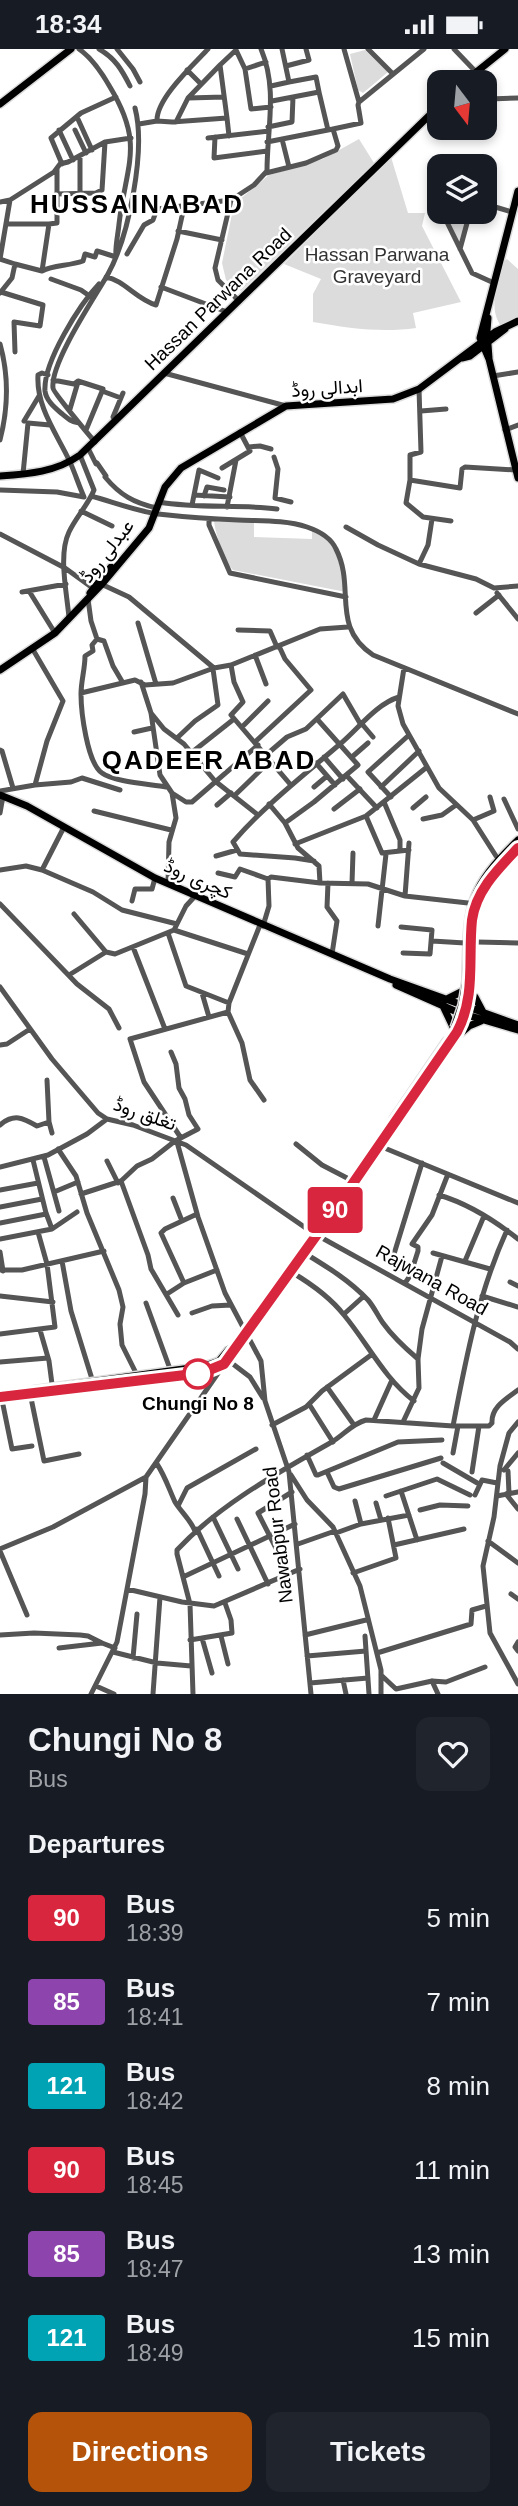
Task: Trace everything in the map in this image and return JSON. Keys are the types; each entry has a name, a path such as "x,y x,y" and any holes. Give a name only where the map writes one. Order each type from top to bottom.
{"main road":[{"path":"0,104 71,49"},
{"path":"479,70 505,49"},
{"name":"Hassan Parwana Road","path":"0,476 48,471 70,463 80,455 427,118"},
{"path":"462,358 482,327 489,309 518,191"},
{"path":"485,342 494,283 518,205"},
{"path":"488,320 493,328 502,329"},
{"path":"462,358 502,329 518,321"},
{"path":"482,327 505,430 517,467"},
{"name":"ابدالی روڈ","path":"149,525 168,482 181,468 286,406 393,399 419,389 462,358"},
{"name":"عبدلی روڈ","path":"0,670 55,633 149,525"},
{"name":"کچری روڈ","path":"1,794 155,878 443,1003 518,1028"},
{"path":"1,1396 205,1366 219,1361 351,1180 453,1030 469,981 467,920 472,898 498,859 518,840"},
{"path":"1,1396 202,1373 228,1361 436,1066 460,1025 467,1008 472,919 477,903 486,884 518,848"},
{"path":"453,1027 443,1003 463,991"},
{"path":"461,1033 485,1017 475,997"}],"street":[{"path":"79,49 101,72 116,97 131,138 131,159 121,209 116,257"},
{"path":"99,49 121,68 130,86"},
{"path":"117,49 133,69 139,82"},
{"path":"156,121 156,113 164,100 187,70 208,49"},
{"path":"261,49 271,86 272,104 266,173"},
{"path":"282,49 289,82"},
{"path":"286,66 309,60 306,49"},
{"path":"267,142 362,123 344,49"},
{"path":"368,49 393,74"},
{"path":"359,102 424,49"},
{"path":"454,49 474,70"},
{"path":"176,122 188,98 235,50 245,69 251,109 319,92"},
{"path":"245,69 266,62"},
{"path":"220,65 229,136"},
{"path":"187,70 201,84"},
{"path":"127,254 145,225 153,220 157,209 231,200 266,173 311,161 335,150 338,146 330,129 316,77 271,86"},
{"path":"7,224 58,223 56,194 60,166 51,138 81,113 116,97"},
{"path":"188,98 224,97"},
{"path":"208,138 269,129 292,122 293,97"},
{"path":"497,99 518,98"},
{"path":"79,423 71,422 50,402 45,391 91,297 107,276 122,242 131,202 139,124 135,109"},
{"path":"77,117 89,151"},
{"path":"139,124 226,118"},
{"path":"75,129 89,151"},
{"path":"59,130 73,160"},
{"path":"215,137 214,158 267,151"},
{"path":"0,202 10,200 60,166 104,142 131,138"},
{"path":"282,139 289,167"},
{"path":"56,194 96,193 102,190 104,142"},
{"path":"80,156 80,193"},
{"path":"10,200 1,259 42,271 83,261 85,254 95,257 97,251 116,257"},
{"path":"231,200 215,268 218,280 239,301"},
{"path":"107,276 116,279 148,303 156,305 184,207"},
{"path":"497,208 512,212"},
{"path":"42,271 49,224"},
{"path":"448,224 473,275 494,283"},
{"path":"460,250 467,224"},
{"path":"178,231 222,240"},
{"path":"15,264 12,278 0,293 43,305 40,326 14,322 15,352"},
{"path":"51,279 91,297"},
{"path":"161,287 228,311"},
{"path":"0,440 6,416 1,349"},
{"path":"493,376 518,372"},
{"path":"89,497 50,425 39,395 38,375 40,373 74,384 78,381 103,389 102,391 122,395 113,417 116,421"},
{"path":"164,373 286,406"},
{"path":"52,378 53,392 95,442"},
{"path":"70,409 78,381"},
{"path":"419,389 422,452 410,455 406,505 421,513 423,517 451,520"},
{"path":"86,431 102,391"},
{"path":"24,421 39,395"},
{"path":"421,411 446,408"},
{"path":"23,474 27,425 50,425"},
{"path":"505,430 518,425"},
{"path":"222,468 250,451 240,432"},
{"path":"249,447 271,449"},
{"path":"88,448 96,464 118,492 135,502 157,508 192,505 277,509"},
{"path":"69,618 63,559 65,540 93,486 80,455"},
{"path":"274,457 278,469 276,522"},
{"path":"227,507 236,460"},
{"path":"410,479 460,488 462,469 465,467 517,467"},
{"path":"192,505 199,470 218,478"},
{"path":"204,496 207,487 224,490"},
{"path":"0,490 57,492 209,519 276,522 307,527 333,544 341,561 348,627 363,648 404,668 518,714"},
{"path":"194,495 230,497"},
{"path":"277,500 291,502"},
{"path":"80,512 112,526"},
{"path":"209,519 209,525 230,573 346,597"},
{"path":"419,564 428,545 432,519"},
{"path":"346,527 419,564 476,579 494,588 518,586"},
{"path":"0,534 97,586 129,597 213,669 219,704 177,738"},
{"path":"55,633 25,591 66,584"},
{"path":"476,613 498,594 518,619"},
{"path":"88,598 97,639"},
{"path":"512,611 518,606"},
{"path":"138,623 156,684"},
{"path":"81,693 135,680 145,685 178,682 231,665 320,629 348,627"},
{"path":"141,682 150,713 160,775 172,793 190,803 311,690 285,659 270,631 238,630"},
{"path":"97,639 103,641 123,683"},
{"path":"97,639 92,645 93,651 85,656 81,693 84,725 96,768 109,776 166,787"},
{"path":"33,648 63,701 34,785"},
{"path":"256,655 266,684"},
{"path":"231,665 234,682 243,702 232,713 234,719 290,784"},
{"path":"404,668 398,697 400,715 409,735 439,788 473,820 496,856"},
{"path":"266,755 287,737 303,731 344,694 362,725 373,737"},
{"path":"238,852 233,842 269,804 387,701 398,697"},
{"path":"242,727 268,701"},
{"path":"150,713 164,729 177,738 215,781 258,815"},
{"path":"191,753 234,719"},
{"path":"285,823 358,765 317,719"},
{"path":"134,732 152,728"},
{"path":"391,797 368,772 409,735"},
{"path":"352,757 368,743"},
{"path":"0,750 13,788"},
{"path":"381,787 419,751"},
{"path":"324,757 377,808"},
{"path":"317,763 335,785"},
{"path":"217,805 266,765"},
{"path":"89,781 96,768"},
{"path":"295,844 366,816 428,768"},
{"path":"314,787 327,776"},
{"path":"0,813 1,794 13,788 71,782 82,778 120,790"},
{"path":"334,809 360,789"},
{"path":"168,883 167,862 171,830 176,817 172,793"},
{"path":"413,808 426,797"},
{"path":"473,820 494,811 490,797"},
{"path":"504,799 518,829"},
{"path":"384,802 397,830 400,851"},
{"path":"269,804 285,823 295,844 319,866 320,883"},
{"path":"424,819 442,815 456,805"},
{"path":"94,811 171,830"},
{"path":"366,816 382,853 409,850"},
{"path":"42,870 64,827"},
{"path":"405,896 409,842"},
{"path":"216,856 238,852 314,861"},
{"path":"352,883 353,853"},
{"path":"378,926 386,854"},
{"path":"0,870 26,866 42,870 93,893 121,911 248,954"},
{"path":"218,873 235,877 240,869 268,879 271,877 320,883 368,884 405,896 468,903"},
{"path":"132,901 135,889 152,889 155,878"},
{"path":"264,1100 250,1080 242,1043 228,1012 229,1003 269,906 268,879"},
{"path":"328,883 327,907 337,921 332,954"},
{"path":"74,913 106,952 115,954 173,929 186,906 197,894"},
{"path":"0,904 69,975 109,1009 119,1028"},
{"path":"401,927 432,930 429,954 403,953"},
{"path":"173,929 186,986 229,1003"},
{"path":"432,941 465,943"},
{"path":"477,942 518,943"},
{"path":"133,947 165,1029"},
{"path":"69,975 106,952"},
{"name":"تغلق روڈ","path":"0,988 82,1096 98,1113 107,1119 178,1140 313,1233 329,1241"},
{"path":"202,993 209,1017"},
{"path":"178,1140 144,1082 131,1038 156,1034 165,1029 228,1012"},
{"path":"0,1045 7,1044 30,1029"},
{"path":"81,1194 120,1182 137,1166 198,1129 179,1088 176,1064 171,1052"},
{"path":"47,1080 52,1133"},
{"path":"0,1125 7,1119 16,1117 37,1126 49,1122"},
{"path":"0,1167 44,1157 87,1134 107,1119"},
{"name":"Nawabpur Road","path":"178,1140 197,1214 217,1270 231,1304 261,1361 265,1401 289,1469 311,1694"},
{"path":"296,1144 322,1165 347,1178"},
{"path":"382,1147 518,1203"},
{"path":"58,1149 73,1168 91,1223 123,1302 120,1324 122,1345 136,1373"},
{"path":"44,1157 60,1211"},
{"path":"33,1160 52,1229"},
{"path":"107,1161 120,1182 151,1269 178,1315"},
{"path":"394,1254 422,1163"},
{"path":"405,1283 411,1276 418,1251 412,1244 432,1215 448,1174"},
{"path":"54,1192 78,1182"},
{"path":"0,1190 38,1183"},
{"path":"439,1195 466,1204 518,1240"},
{"path":"173,1198 182,1221"},
{"path":"0,1207 42,1199"},
{"path":"0,1238 52,1229 77,1212"},
{"path":"0,1223 46,1214"},
{"path":"184,1283 160,1233 197,1214"},
{"path":"465,1261 484,1216"},
{"path":"453,1453 473,1321 490,1269 507,1230"},
{"path":"0,1334 55,1327 47,1264 38,1232"},
{"name":"Rajwana Road","path":"329,1241 510,1342 518,1349"},
{"path":"0,1252 1,1270 22,1270 104,1251"},
{"path":"433,1253 490,1269"},
{"path":"306,1254 336,1272 364,1296 402,1346 418,1359"},
{"path":"403,1422 419,1388 418,1359 422,1329 442,1256"},
{"path":"62,1261 71,1311 92,1379"},
{"path":"167,1294 184,1283 217,1270"},
{"path":"293,1273 322,1291 344,1314 398,1389 414,1401"},
{"path":"510,1282 518,1286"},
{"path":"0,1296 53,1302"},
{"path":"344,1314 364,1296"},
{"path":"482,1296 518,1307"},
{"path":"146,1303 170,1369"},
{"path":"192,1313 212,1306 231,1304"},
{"path":"40,1330 52,1384"},
{"path":"272,1425 309,1404 327,1387 371,1355"},
{"path":"0,1362 48,1358"},
{"path":"27,1615 0,1550 53,1527 146,1477 228,1361 250,1377 265,1401"},
{"path":"374,1420 392,1380"},
{"path":"327,1387 354,1425"},
{"path":"192,1694 190,1604 177,1550 196,1530 307,1455 333,1442 354,1425 374,1420 455,1426 491,1425 493,1412 518,1390"},
{"path":"1,1396 11,1448 32,1446"},
{"path":"31,1398 44,1461 79,1454"},
{"path":"309,1404 333,1442"},
{"path":"517,1679 490,1633 483,1566 497,1496 497,1483 509,1433 518,1422"},
{"path":"472,1472 479,1426"},
{"path":"307,1455 316,1475 398,1442 442,1440"},
{"path":"178,1506 187,1488 256,1448"},
{"path":"518,1453 506,1470 507,1494 518,1509"},
{"path":"327,1472 334,1487 339,1489 442,1460 479,1484"},
{"path":"154,1465 196,1530 219,1576"},
{"path":"289,1469 307,1500 335,1532 363,1594 381,1675 381,1694"},
{"path":"92,1694 114,1650 145,1494 146,1477"},
{"path":"386,1496 435,1479 472,1495 484,1479 497,1483"},
{"path":"456,1505 458,1490"},
{"path":"401,1491 417,1540"},
{"path":"281,1558 258,1513 292,1492"},
{"path":"497,1496 518,1492"},
{"path":"355,1501 361,1524"},
{"path":"353,1573 395,1559 394,1545 376,1503"},
{"path":"420,1510 440,1505 468,1506"},
{"path":"298,1543 361,1524 409,1515"},
{"path":"213,1517 239,1569"},
{"path":"237,1519 268,1584"},
{"path":"183,1577 295,1524"},
{"path":"394,1545 464,1529"},
{"path":"488,1541 518,1563"},
{"path":"127,1589 211,1607 300,1569"},
{"path":"511,1594 518,1599"},
{"path":"153,1694 160,1597"},
{"path":"190,1640 221,1636 233,1631 225,1602"},
{"path":"377,1653 471,1623 472,1610 486,1606"},
{"path":"132,1658 137,1614"},
{"path":"305,1635 366,1620"},
{"path":"0,1635 34,1633 88,1636 132,1658 191,1666"},
{"path":"221,1636 228,1664"},
{"path":"365,1636 369,1694"},
{"path":"202,1638 212,1673"},
{"path":"518,1642 515,1647 518,1651"},
{"path":"58,1648 102,1643"},
{"path":"307,1656 366,1651"},
{"path":"381,1675 396,1689 432,1681 446,1682 485,1667"},
{"path":"310,1683 368,1678"},
{"path":"343,1680 346,1694"},
{"path":"432,1681 438,1694"},
{"path":"96,1686 114,1694"},
{"path":"407,1687 410,1694"}],"green space":[{"path":"365,50 388,72 363,93 358,90 350,54"},
{"name":"Hassan Parwana Graveyard","path":"359,139 374,163 241,291 226,280 222,263 234,204 269,175 323,159"},
{"name":"Hassan Parwana Graveyard","path":"391,157 408,213 425,213 422,226 461,302 413,313 416,328 377,330 313,322 313,294 321,279 284,264"},
{"path":"448,224 467,224 460,250"},
{"path":"507,259 518,269 518,317 501,326 494,302 504,261"},
{"path":"214,519 254,521 254,537 312,539 312,529 328,540 333,548 340,564 346,592 233,570 221,546"}],"bus line":[{"name":"90","path":"0,1397 202,1373 224,1364 436,1066 457,1032 467,1008 471,982 472,919 477,903 497,869 518,848"}],"place":[{"name":"Chungi No 8","path":"198,1374"}],"district":[{"name":"HUSSAINABAD","path":"137,204"},
{"name":"QADEER ABAD","path":"209,760"}]}
